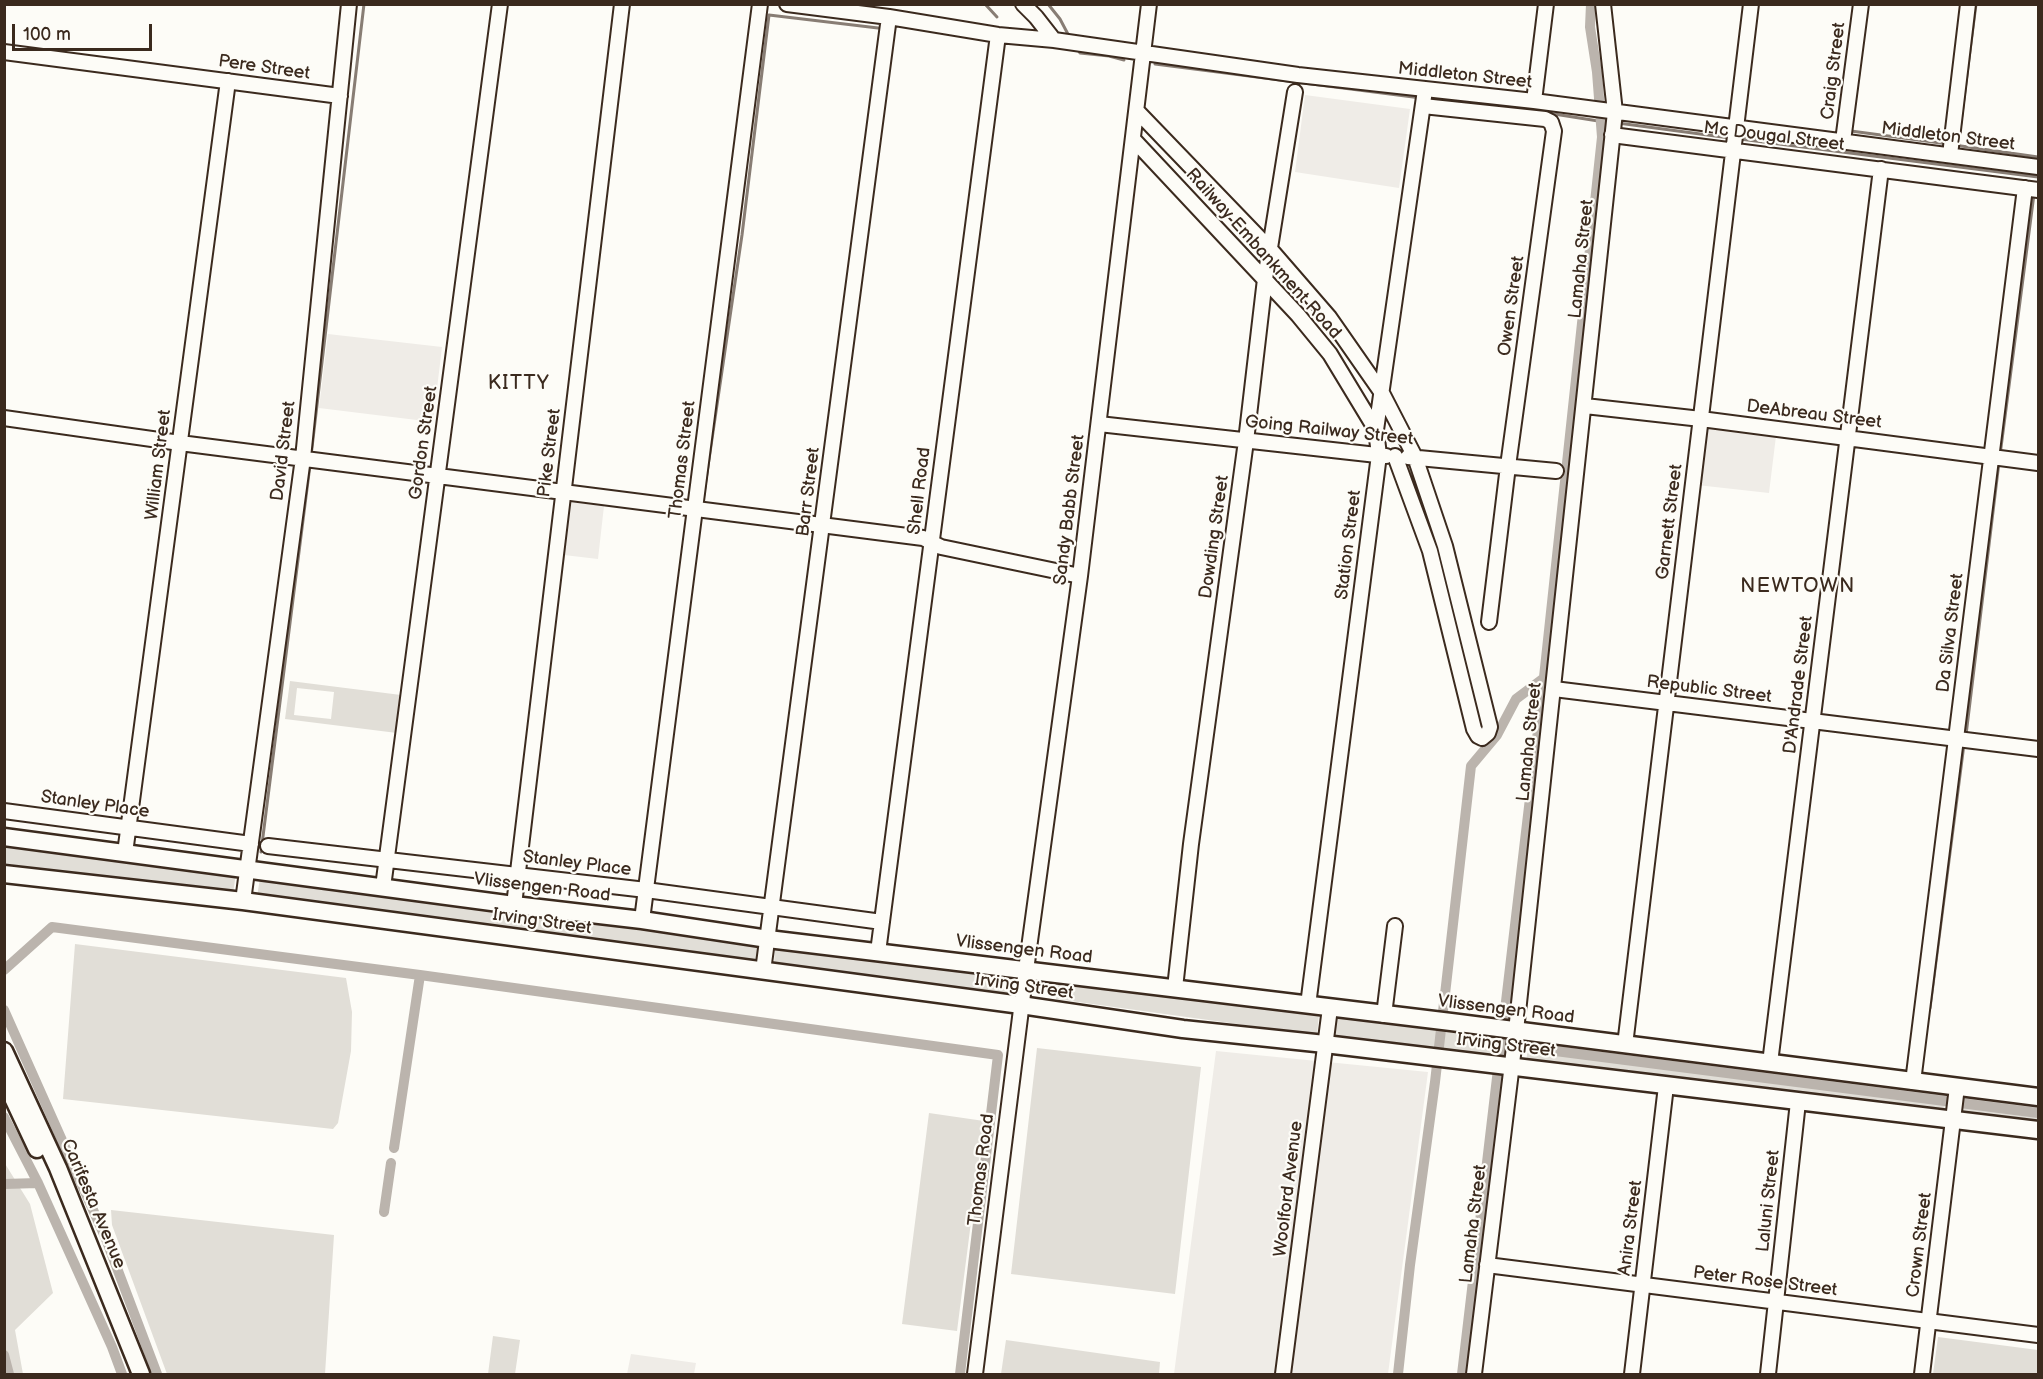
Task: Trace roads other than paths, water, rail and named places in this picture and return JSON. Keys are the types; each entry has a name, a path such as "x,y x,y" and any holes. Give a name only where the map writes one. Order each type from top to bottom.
{"main road":[{"name":"Vlissengen Road","path":"4,837 248,867 768,939 1770,1063 1913,1082 1956,1092 2038,1097"},
{"name":"Irving Street","path":"5,875 243,901 1021,1005 1183,1029 1437,1057 1798,1102 1954,1116 2038,1130"},
{"name":"Carifesta Avenue","path":"4,1051 58,1168 141,1374"},
{"name":"Carifesta Avenue","path":"4,1079 48,1173 130,1374"}],"street":[{"name":"David Street","path":"243,901 308,459 349,4"},
{"name":"Gordon Street","path":"383,887 500,4"},
{"name":"Pike Street","path":"514,905 622,4"},
{"name":"Thomas Street","path":"642,920 760,4"},
{"path":"787,4 889,17"},
{"path":"1023,4 1054,40"},
{"name":"Sandy Babb Street","path":"1026,970 1080,576 1149,4"},
{"path":"1534,101 1546,4"},
{"name":"Lamaha Street","path":"1474,1374 1487,1265 1502,1065 1516,1031 1613,133 1602,4"},
{"name":"Garnett Street","path":"1625,1045 1751,4"},
{"name":"Craig Street","path":"1843,141 1860,4"},
{"path":"1950,148 1968,4"},
{"name":"Middleton Street","path":"889,17 998,35 1054,40 1298,75 1534,101 1612,113 1843,141 1950,148 2038,167"},
{"name":"Barr Street","path":"764,971 889,17"},
{"path":"1028,38 1036,17"},
{"name":"Shell Road","path":"878,952 998,35"},
{"name":"Pere Street","path":"4,52 340,96"},
{"name":"William Street","path":"126,852 228,81"},
{"name":"Station Street","path":"1308,1005 1379,455 1376,430 1425,90"},
{"name":"Dowding Street","path":"1175,988 1191,844 1246,441 1265,279 1295,92"},
{"name":"Owen Street","path":"1423,106 1545,119 1551,122 1554,131 1489,622"},
{"path":"1137,111 1270,249 1329,317 1382,393 1415,457 1445,546 1490,727 1488,733 1482,738 1474,729 1430,551 1395,456"},
{"name":"Mc Dougal Street","path":"1613,133 2032,189"},
{"name":"Railway Embankment Road","path":"1133,138 1265,279 1330,354 1376,430"},
{"name":"D'Andrade Street","path":"1770,1063 1881,169"},
{"name":"Da Silva Street","path":"1913,1082 1962,739 1991,456 2032,189"},
{"name":"DeAbreau Street","path":"1585,406 2038,463"},
{"path":"4,418 180,443 922,538 941,547 1080,576"},
{"name":"Going Railway Street","path":"1099,424 1379,455 1556,471"},
{"path":"1430,551 1445,546"},
{"name":"Republic Street","path":"1554,688 2038,749"},
{"name":"Stanley Place","path":"4,811 251,846"},
{"name":"Stanley Place","path":"268,846 646,890 882,922"},
{"path":"1384,1015 1395,926"},
{"name":"Thomas Road","path":"975,1374 1026,970"},
{"name":"Woolford Avenue","path":"1283,1374 1330,1008"},
{"name":"Anira Street","path":"1632,1374 1666,1086"},
{"name":"Crown Street","path":"1922,1374 1956,1092"},
{"name":"Laluni Street","path":"1768,1374 1798,1102"},
{"name":"Peter Rose Street","path":"1487,1265 2038,1335"}],"waterway":[{"path":"311,456 364,4"},
{"path":"985,4 997,17"},
{"path":"1048,4 1060,19 1070,38"},
{"path":"1462,1374 1541,705 1602,137 1597,72 1590,27 1591,4"},
{"path":"1958,145 1976,4"},
{"path":"703,500 742,235 769,15 878,28"},
{"path":"1077,48 1080,53 1124,60"},
{"path":"1155,64 1421,98"},
{"path":"1859,73 1851,131 1948,144"},
{"path":"1427,98 1611,123"},
{"path":"1618,123 1730,138"},
{"path":"1740,139 2038,177"},
{"path":"1954,145 2038,157"},
{"path":"2000,455 2034,194"},
{"path":"1966,735 1999,462"},
{"path":"261,852 310,465"},
{"path":"1398,1374 1435,1082 1471,766 1497,735 1516,699 1544,678"},
{"path":"1930,1008 1964,744"},
{"path":"4,970 52,927 420,975"},
{"path":"394,1148 420,975 998,1055 960,1374"},
{"path":"4,1010 106,1239 157,1374"},
{"path":"1532,1048 2038,1113"},
{"path":"4,1117 38,1183 122,1374"},
{"path":"384,1212 391,1163"},
{"path":"4,1184 38,1183"},
{"path":"4,1355 9,1374"}],"district":[{"name":"KITTY","path":"519,384"},
{"name":"NEWTOWN","path":"1798,587"}]}
